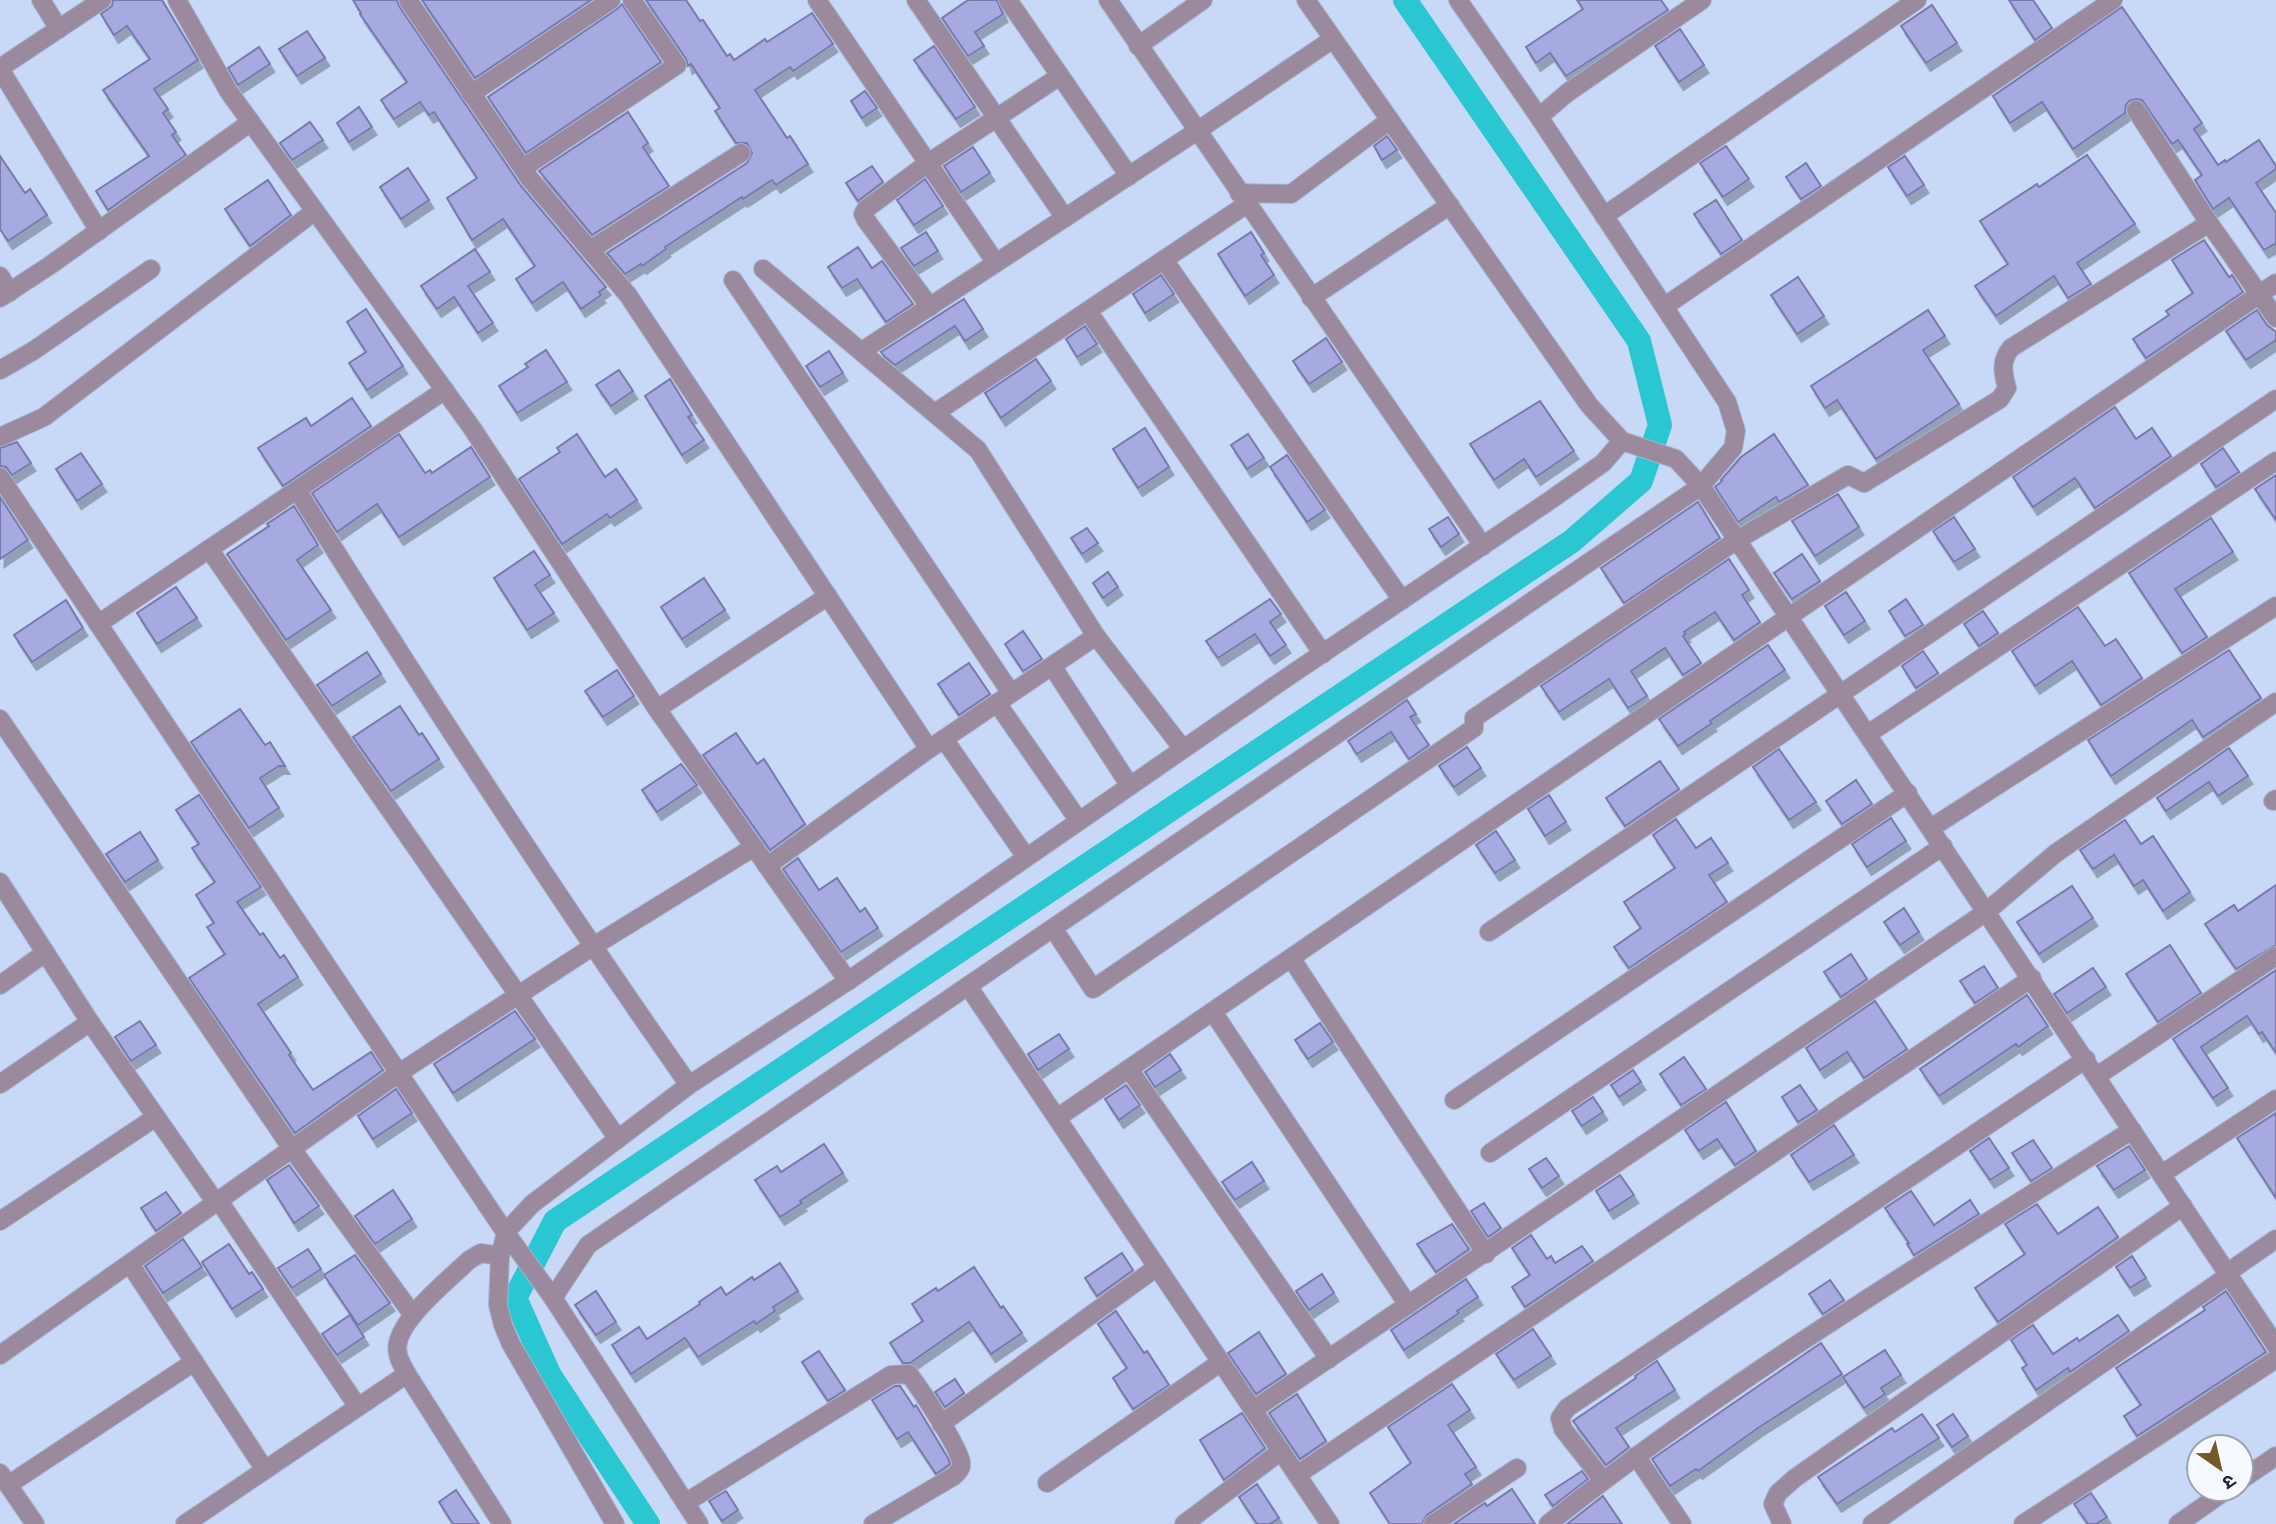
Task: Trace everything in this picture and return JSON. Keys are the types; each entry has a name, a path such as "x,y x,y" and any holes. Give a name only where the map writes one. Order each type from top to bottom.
{"street":[{"path":"41,0 59,29"},
{"path":"99,231 0,68 102,0"},
{"path":"177,0 229,92 445,390 657,709 848,981"},
{"path":"408,0 523,168 628,295 828,596 937,744 1026,858"},
{"path":"471,94 611,0"},
{"path":"523,168 677,65 632,0"},
{"path":"817,0 996,263"},
{"path":"916,0 1065,218"},
{"path":"1008,0 1129,176"},
{"path":"1108,0 1483,546"},
{"path":"1138,46 1203,0"},
{"path":"1306,0 1589,405 1628,442 1676,459 1701,486 2276,1346"},
{"path":"550,1295 588,1245 1701,486 1733,447 1736,431 1727,402 1539,117 1458,0"},
{"path":"1539,117 1567,93 1702,0"},
{"path":"1604,216 1917,0"},
{"path":"1665,306 2113,0"},
{"path":"862,351 1333,39"},
{"path":"929,307 863,214 928,163 1060,76"},
{"path":"2136,110 2209,223 2276,318"},
{"path":"935,413 1164,260 1243,199 1291,194 1390,120"},
{"path":"0,276 5,295 251,122"},
{"path":"590,250 741,153"},
{"path":"1311,298 1450,205"},
{"path":"0,437 44,417 315,211"},
{"path":"1053,928 1093,989 1474,728 1474,718 1737,540 1848,475 1864,483 2000,399 2007,388 2002,371 2005,355 2011,348 2209,223"},
{"path":"1164,260 1402,600"},
{"path":"0,370 33,351 152,269"},
{"path":"763,269 978,450 1096,636 1183,750"},
{"path":"733,280 1004,698 1079,821"},
{"path":"1057,1118 2276,284"},
{"path":"1088,310 1323,654"},
{"path":"98,624 445,390"},
{"path":"1489,932 2276,400"},
{"path":"615,1524 511,1344 503,1325 498,1305 507,1244 532,1204 689,1085 848,981 1483,546 1603,463 1628,442"},
{"path":"1868,734 2276,461"},
{"path":"0,477 399,1073 507,1244 550,1295 699,1524"},
{"path":"297,490 435,709 592,947 689,1085"},
{"path":"209,549 618,1139"},
{"path":"657,709 828,596"},
{"path":"1931,828 2276,606"},
{"path":"767,866 937,744 1096,636"},
{"path":"1052,666 1130,786"},
{"path":"1253,1410 1986,912 2056,853 2276,702"},
{"path":"0,719 292,1149 413,1315"},
{"path":"1454,1100 1908,793"},
{"path":"1490,1153 1943,846"},
{"path":"0,1355 399,1073 592,947 754,847"},
{"path":"0,882 90,1022 358,1408"},
{"path":"0,985 45,953"},
{"path":"2097,1076 2276,956"},
{"path":"1291,958 1486,1254"},
{"path":"1297,1475 2032,978"},
{"path":"968,986 1330,1524"},
{"path":"1213,1012 1408,1305"},
{"path":"0,1084 90,1022"},
{"path":"1603,1480 1563,1429 1560,1418 1567,1408 2086,1059"},
{"path":"1129,1069 1329,1359"},
{"path":"2162,1174 2276,1099"},
{"path":"0,1221 156,1117"},
{"path":"1548,1524 1603,1480 1723,1394 2132,1130"},
{"path":"1782,1524 1773,1504 1779,1493 1795,1478 2183,1206"},
{"path":"1872,1524 2276,1239"},
{"path":"502,1524 397,1353 398,1338 413,1315 469,1260 507,1244"},
{"path":"130,1264 265,1470"},
{"path":"941,1424 1157,1267"},
{"path":"2022,1524 2276,1359"},
{"path":"35,1524 4,1479 194,1362"},
{"path":"1047,1483 1221,1362"},
{"path":"185,1524 408,1374"},
{"path":"685,1503 891,1375 909,1374 958,1453 960,1471 873,1524"},
{"path":"1184,1524 1281,1451"},
{"path":"2255,1470 2276,1455"},
{"path":"1636,1456 1682,1524"},
{"path":"1433,1524 1517,1468"},
{"path":"2178,1524 2208,1503"}],"building":[{"path":"113,0 162,0 198,60 154,89 168,109 163,113 176,132 172,135 186,155 108,210 96,191 149,156 103,90 150,59 127,26 114,35 101,14 112,6"},
{"path":"353,0 397,0 521,186 606,287 599,292 601,295 581,309 563,282 532,303 516,279 535,266 503,219 472,240 447,198 477,178 434,112 429,115 420,102 394,119 381,100 407,82"},
{"path":"422,0 591,0 475,78"},
{"path":"646,0 686,0 727,56 730,54 734,60 812,13 833,44 793,71 790,67 755,90 808,164 776,185 772,180 743,199 742,197 665,247 666,249 642,266 641,264 625,274 607,253 747,163 752,153 747,143 736,143 715,111 720,108 691,64 688,66"},
{"path":"968,0 997,0 1003,14 975,32 984,46 968,56 942,18"},
{"path":"1577,0 1661,0 1668,10 1566,76 1550,53 1536,63 1526,47 1583,9"},
{"path":"2009,0 2033,0 2052,28 2035,40"},
{"path":"622,4 661,62 526,153 488,97"},
{"path":"1932,5 1957,43 1926,63 1901,26"},
{"path":"2122,7 2202,123 2194,129 2218,165 2259,140 2276,166 2276,169 2256,183 2276,213 2276,243 2264,250 2229,198 2213,209 2195,180 2202,175 2178,140 2172,144 2142,100 2129,101 2125,113 2073,149 2042,102 2010,123 1993,96"},
{"path":"1680,29 1704,65 1679,82 1655,46"},
{"path":"307,31 325,58 297,76 279,49"},
{"path":"934,46 975,107 956,119 914,60"},
{"path":"259,47 270,64 238,85 228,68"},
{"path":"865,91 877,108 862,118 851,101"},
{"path":"359,107 372,127 349,142 337,123"},
{"path":"628,112 648,143 643,147 669,186 592,235 539,171"},
{"path":"310,122 323,140 292,160 280,143"},
{"path":"1387,136 1397,150 1382,160 1374,146"},
{"path":"1726,146 1749,179 1723,197 1700,163"},
{"path":"973,147 990,173 961,192 944,166"},
{"path":"2087,155 2135,224 2077,263 2091,284 2068,298 2054,276 1996,316 1975,286 2008,264 1980,221"},
{"path":"0,156 25,193 30,189 47,215 8,241 0,229"},
{"path":"1905,156 1924,185 1907,196 1888,167"},
{"path":"1806,163 1821,186 1801,199 1786,177"},
{"path":"872,166 883,182 858,201 846,183"},
{"path":"408,168 429,200 401,219 380,187"},
{"path":"925,179 943,206 914,225 897,200"},
{"path":"268,180 291,215 250,246 225,209"},
{"path":"1716,200 1742,240 1721,254 1694,214"},
{"path":"926,232 938,251 914,266 901,248"},
{"path":"1251,232 1274,275 1245,296 1218,254"},
{"path":"2204,240 2229,277 2232,275 2243,292 2146,358 2133,339 2169,315 2166,311 2193,293 2172,260"},
{"path":"858,247 872,268 882,261 913,304 886,322 857,279 842,288 828,267"},
{"path":"475,249 490,272 468,286 493,323 478,333 454,297 437,309 421,286"},
{"path":"1161,275 1174,294 1145,313 1133,294"},
{"path":"1798,277 1824,316 1797,334 1771,295"},
{"path":"964,299 983,329 965,341 955,326 895,365 881,352"},
{"path":"366,309 403,366 367,390 349,363 366,352 347,322"},
{"path":"1928,310 1945,336 1923,350 1959,404 1876,459 1837,400 1825,408 1811,386"},
{"path":"2257,310 2267,325 2276,332 2276,340 2246,360 2226,331"},
{"path":"1085,326 1097,344 1077,357 1066,339"},
{"path":"1326,338 1342,362 1309,384 1293,361"},
{"path":"546,350 567,382 517,413 499,386 528,367 525,364"},
{"path":"829,351 843,373 820,387 806,366"},
{"path":"1036,359 1051,381 1001,418 985,393"},
{"path":"619,370 633,391 611,406 596,385"},
{"path":"670,379 692,415 688,417 704,440 682,455 645,396"},
{"path":"352,398 371,426 283,486 258,448 306,418 311,426"},
{"path":"1540,401 1574,451 1536,477 1524,459 1494,480 1470,444"},
{"path":"2115,407 2136,439 2152,428 2171,456 2095,508 2075,478 2033,507 2013,477"},
{"path":"1145,428 1169,467 1138,488 1113,449"},
{"path":"399,434 425,473 430,470 432,473 471,447 490,477 399,537 377,504 337,532 312,493"},
{"path":"577,434 605,477 616,469 637,500 610,518 607,514 562,544 519,479 560,452 557,448"},
{"path":"1248,434 1264,458 1247,469 1231,445"},
{"path":"1774,434 1808,485 1779,502 1776,497 1738,522 1715,487 1741,457"},
{"path":"17,442 31,463 12,475 6,467 0,466 0,448"},
{"path":"2223,448 2239,472 2216,487 2201,464"},
{"path":"81,453 102,484 77,501 56,469"},
{"path":"1287,455 1325,510 1307,522 1270,467"},
{"path":"2276,475 2276,520 2255,489"},
{"path":"1838,494 1859,527 1815,556 1792,521"},
{"path":"0,497 28,540 0,559"},
{"path":"1698,502 1720,538 1624,603 1601,568"},
{"path":"294,506 318,545 297,560 331,610 286,640 227,554"},
{"path":"1448,517 1459,534 1441,547 1429,529"},
{"path":"1954,517 1975,549 1954,562 1933,531"},
{"path":"2211,518 2233,552 2175,589 2207,637 2182,653 2129,573"},
{"path":"1087,528 1098,543 1082,554 1071,538"},
{"path":"534,551 550,575 535,585 554,613 527,630 494,578"},
{"path":"1802,554 1820,581 1792,599 1774,573"},
{"path":"1729,559 1749,590 1742,595 1760,622 1734,640 1715,612 1684,632 1686,634 1683,636 1701,663 1683,675 1665,648 1631,671 1647,696 1628,708 1609,679 1559,712 1541,686"},
{"path":"1108,572 1118,587 1103,598 1093,583"},
{"path":"704,578 725,610 682,639 661,607"},
{"path":"176,587 197,618 157,644 137,613"},
{"path":"1846,592 1865,621 1844,635 1825,606"},
{"path":"1270,599 1281,614 1270,622 1286,645 1270,656 1255,634 1218,658 1206,641"},
{"path":"1906,599 1923,625 1905,636 1889,611"},
{"path":"66,600 83,628 32,662 14,635"},
{"path":"2078,607 2105,646 2116,639 2142,678 2101,705 2072,661 2035,686 2012,651"},
{"path":"1983,611 1998,633 1979,646 1964,624"},
{"path":"1023,631 1042,659 1023,671 1005,644"},
{"path":"1768,645 1785,670 1678,746 1659,719"},
{"path":"2229,650 2261,698 2203,737 2192,720 2111,776 2088,740"},
{"path":"1923,651 1938,673 1916,688 1902,666"},
{"path":"367,652 381,674 332,706 317,685"},
{"path":"969,663 990,694 959,715 938,684"},
{"path":"617,670 634,696 603,717 585,691"},
{"path":"1407,700 1416,714 1410,717 1429,745 1409,759 1391,732 1357,754 1348,741"},
{"path":"400,706 439,759 391,791 353,737"},
{"path":"240,709 265,745 270,742 285,766 279,766 260,778 279,808 249,828 191,742"},
{"path":"736,733 757,764 764,759 805,824 770,850 703,755"},
{"path":"1467,747 1481,768 1454,787 1439,766"},
{"path":"2229,748 2248,776 2218,796 2209,782 2166,811 2157,798"},
{"path":"1779,749 1816,802 1789,820 1753,767"},
{"path":"1660,761 1679,789 1625,826 1606,798"},
{"path":"681,764 697,785 657,812 642,790"},
{"path":"1856,780 1872,804 1842,824 1826,801"},
{"path":"199,795 261,887 237,902 280,958 284,955 298,977 258,1004 291,1053 289,1055 313,1090 371,1052 383,1070 295,1133 189,978 225,954 207,927 214,923 196,895 215,882 192,848 199,844 176,810"},
{"path":"1549,795 1566,822 1545,836 1528,809"},
{"path":"1891,818 1906,841 1867,867 1852,844"},
{"path":"1676,819 1696,848 1711,838 1728,863 1709,875 1727,902 1629,968 1614,947 1641,928 1624,902 1675,868 1653,835"},
{"path":"2125,820 2141,844 2153,836 2190,892 2163,911 2143,880 2134,886 2114,855 2093,869 2080,850"},
{"path":"1496,831 1515,860 1495,873 1476,845"},
{"path":"140,832 158,860 125,882 106,854"},
{"path":"798,858 819,890 837,878 860,912 865,908 878,928 841,952 783,869"},
{"path":"2276,885 2276,945 2236,969 2205,924 2234,905 2238,911"},
{"path":"2072,886 2093,918 2039,954 2017,922"},
{"path":"1904,908 1919,932 1900,945 1884,922"},
{"path":"2170,945 2201,993 2158,1022 2126,974"},
{"path":"1851,954 1867,979 1841,997 1824,972"},
{"path":"1984,966 1998,988 1975,1003 1960,981"},
{"path":"2093,968 2106,987 2067,1013 2054,994"},
{"path":"2276,970 2276,1053 2247,1016 2201,1047 2228,1088 2213,1098 2173,1039"},
{"path":"2027,995 2048,1026 2018,1047 2016,1044 1939,1096 1920,1069"},
{"path":"1875,1001 1907,1049 1864,1078 1847,1052 1820,1070 1806,1048"},
{"path":"515,1011 535,1039 453,1093 434,1064"},
{"path":"140,1021 156,1045 131,1061 115,1037"},
{"path":"1320,1023 1333,1042 1308,1059 1295,1040"},
{"path":"1059,1034 1069,1049 1038,1070 1028,1054"},
{"path":"1170,1054 1181,1070 1155,1087 1145,1072"},
{"path":"1684,1057 1706,1089 1681,1105 1660,1074"},
{"path":"1633,1070 1641,1082 1619,1097 1611,1085"},
{"path":"1126,1085 1140,1105 1119,1120 1105,1099"},
{"path":"1800,1085 1817,1110 1798,1122 1782,1097"},
{"path":"396,1089 412,1113 373,1139 358,1116"},
{"path":"1593,1097 1603,1112 1582,1126 1572,1111"},
{"path":"1726,1102 1756,1151 1735,1165 1717,1139 1699,1151 1685,1130"},
{"path":"2276,1113 2276,1198 2237,1138"},
{"path":"1834,1125 1854,1155 1809,1182 1791,1155"},
{"path":"1989,1138 2009,1168 1990,1180 1970,1151"},
{"path":"2033,1140 2052,1168 2031,1181 2012,1153"},
{"path":"824,1144 843,1173 780,1217 755,1180 777,1166 781,1172"},
{"path":"2129,1146 2145,1170 2114,1190 2097,1166"},
{"path":"1546,1158 1559,1176 1542,1188 1529,1169"},
{"path":"1252,1162 1264,1181 1235,1200 1222,1182"},
{"path":"289,1165 319,1206 294,1223 267,1180"},
{"path":"1620,1175 1634,1195 1609,1211 1596,1191"},
{"path":"393,1190 412,1219 375,1244 355,1216"},
{"path":"1911,1191 1934,1225 1970,1200 1979,1214 1914,1255 1885,1208"},
{"path":"166,1192 181,1213 156,1231 141,1208"},
{"path":"1484,1203 1501,1228 1488,1237 1471,1211"},
{"path":"2037,1204 2058,1234 2098,1207 2118,1237 1998,1322 1975,1288 2025,1254 2005,1224"},
{"path":"1452,1224 1469,1249 1436,1272 1417,1244"},
{"path":"1531,1235 1547,1259 1551,1256 1555,1263 1582,1246 1593,1261 1525,1307 1512,1287 1530,1275 1512,1248"},
{"path":"183,1239 202,1267 163,1293 145,1266"},
{"path":"229,1244 249,1274 252,1272 263,1289 232,1309 202,1262"},
{"path":"308,1249 321,1269 292,1288 278,1268"},
{"path":"1122,1253 1133,1270 1097,1296 1085,1278"},
{"path":"355,1255 390,1303 358,1325 324,1275"},
{"path":"2132,1256 2146,1278 2130,1288 2116,1267"},
{"path":"780,1263 798,1291 773,1307 775,1311 756,1324 754,1321 698,1357 685,1338 631,1374 612,1345 639,1327 647,1339 721,1287 726,1295 752,1277 754,1280"},
{"path":"974,1267 1001,1308 1003,1306 1022,1333 991,1354 969,1322 910,1363 903,1363 890,1343 923,1321 912,1304 936,1288 938,1291"},
{"path":"1322,1274 1334,1293 1309,1310 1296,1291"},
{"path":"1466,1279 1478,1297 1404,1350 1391,1330"},
{"path":"1830,1280 1844,1300 1823,1314 1809,1294"},
{"path":"596,1291 616,1322 596,1335 575,1305"},
{"path":"2226,1291 2266,1352 2137,1436 2124,1416 2141,1405 2116,1368 2205,1310 2203,1307"},
{"path":"1116,1311 1169,1385 1133,1409 1113,1378 1127,1368 1098,1324"},
{"path":"350,1315 364,1337 337,1355 322,1334"},
{"path":"2118,1315 2129,1331 2070,1372 2068,1368 2036,1390 2022,1368 2027,1365 2011,1340 2033,1325 2053,1354 2077,1338 2079,1341"},
{"path":"1533,1329 1551,1356 1514,1380 1496,1354"},
{"path":"1259,1332 1286,1374 1256,1394 1228,1353"},
{"path":"1821,1343 1842,1374 1758,1428 1698,1471 1696,1469 1670,1486 1652,1459"},
{"path":"1885,1350 1901,1375 1881,1388 1885,1394 1864,1408 1843,1377"},
{"path":"819,1351 845,1390 828,1401 802,1362"},
{"path":"1657,1361 1675,1390 1616,1428 1629,1447 1606,1465 1573,1421"},
{"path":"955,1379 964,1393 945,1407 935,1392"},
{"path":"1452,1384 1470,1410 1448,1425 1476,1467 1465,1474 1472,1484 1427,1515 1422,1524 1390,1524 1370,1493 1411,1463 1388,1427"},
{"path":"895,1386 900,1386 914,1407 916,1405 948,1458 950,1464 936,1474 908,1432 897,1439 872,1400"},
{"path":"1297,1394 1326,1441 1300,1459 1269,1413"},
{"path":"1242,1413 1265,1448 1224,1480 1200,1440"},
{"path":"1922,1414 1939,1438 1837,1504 1818,1477 1892,1428 1895,1432"},
{"path":"1953,1414 1968,1436 1952,1447 1937,1425"},
{"path":"1582,1471 1588,1479 1553,1506 1545,1495"},
{"path":"1257,1484 1279,1518 1270,1524 1257,1524 1239,1497"},
{"path":"1512,1489 1535,1524 1454,1524 1485,1503 1487,1506"},
{"path":"456,1490 479,1524 453,1524 439,1502"},
{"path":"726,1491 738,1510 722,1521 709,1501"},
{"path":"2091,1493 2107,1517 2096,1524 2088,1524 2074,1504"},
{"path":"1603,1496 1622,1524 1567,1524"}],"waterway":[{"path":"648,1524 549,1374 515,1298 555,1221 1572,541 1641,481 1660,425 1639,341 1405,0"}]}
